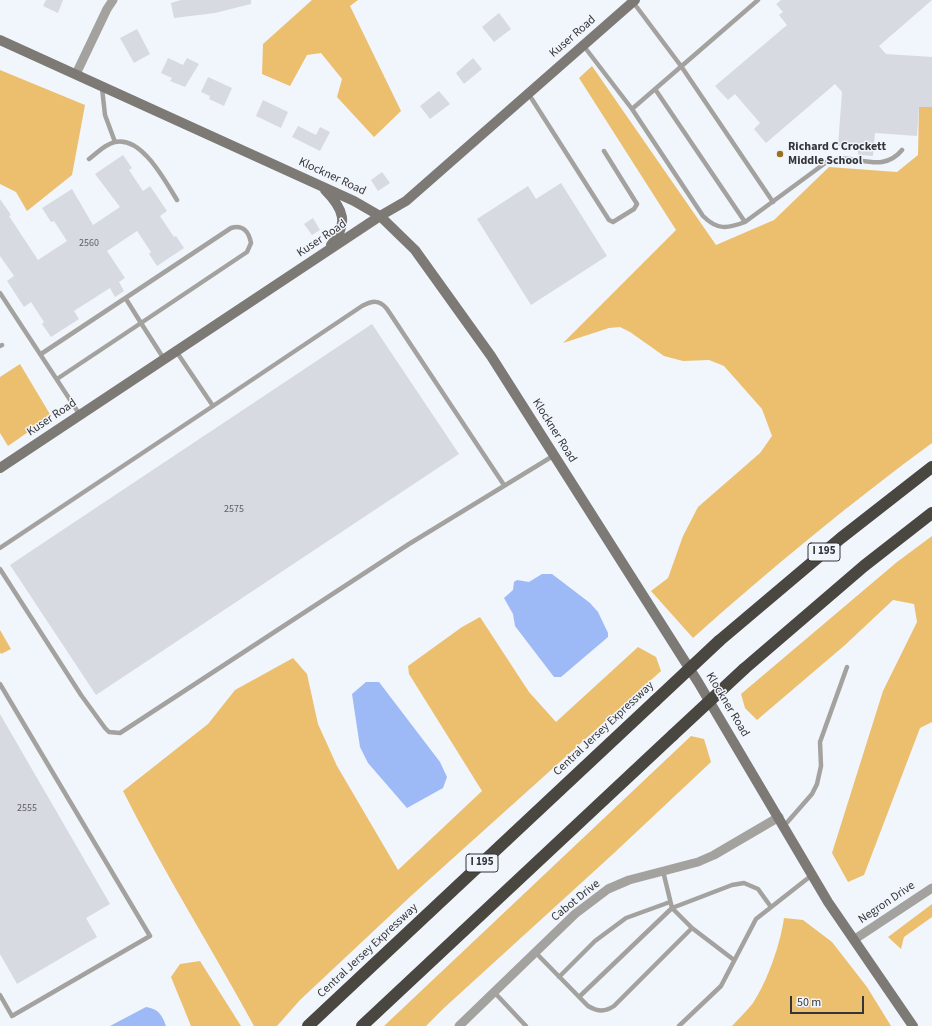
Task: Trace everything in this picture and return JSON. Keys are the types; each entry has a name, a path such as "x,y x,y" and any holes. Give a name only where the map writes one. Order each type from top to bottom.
{"highway":[{"name":"Central Jersey Expressway","path":"308,1026 719,641 841,538 932,467"},
{"path":"362,1026 744,668 858,571 932,513"}],"main road":[{"name":"Kuser Road","path":"0,468 380,216 406,201 583,44 634,1"},
{"name":"Klockner Road","path":"0,40 354,201 380,216 415,250 456,304 491,356 698,682 828,902 855,939 913,1026"},
{"path":"321,186 333,198 342,213 343,221 340,235 324,253"}],"street":[{"path":"76,74 107,9 114,0"},
{"name":"Cabot Drive","path":"459,1026 575,914 608,889 628,880 698,862 714,855 779,817"},
{"name":"Negron Drive","path":"855,939 932,888"}],"lane":[{"path":"632,109 758,0"},
{"path":"634,1 681,66 773,202"},
{"path":"583,44 632,109 703,216 710,223 720,227 732,228 745,222 828,161 836,158 884,162 896,157 902,150"},
{"path":"102,86 105,115 115,142"},
{"path":"655,89 745,222"},
{"path":"528,93 609,220 614,222 634,209 636,204 604,151"},
{"path":"89,159 115,142 124,142 143,153 151,161 177,200"},
{"path":"41,354 231,228 240,226 248,234 251,243 247,252 57,379"},
{"path":"0,293 80,415"},
{"path":"126,299 164,359"},
{"path":"0,548 362,306 370,302 377,301 387,308 504,485"},
{"path":"176,351 213,406"},
{"path":"0,568 81,695 105,728 109,732 120,733 403,548 554,455"},
{"path":"784,826 812,794 817,784 821,766 820,742 847,667"},
{"path":"0,684 150,936 12,1016 0,995"},
{"path":"663,871 672,908 692,928 734,960"},
{"path":"679,1026 721,986 756,919 812,875"},
{"path":"579,997 672,908 732,885 744,883 758,888 771,907"},
{"path":"559,977 595,941 626,918 670,902"},
{"path":"535,952 579,997 594,1010 608,1010 692,928"},
{"path":"494,992 526,1026"}],"shaded area":[{"path":"312,0 358,0 350,6 401,111 374,137 337,97 342,79 321,53 307,55 290,86 262,74 263,44"},
{"path":"592,66 716,245 774,220 829,167 897,172 918,155 919,107 932,107 932,443 810,538 693,638 651,591 668,578 683,536 698,507 760,453 772,436 762,409 724,366 709,360 683,361 664,356 630,332 620,327 609,328 563,343 676,230 579,78"},
{"path":"0,70 85,105 72,175 27,211 16,192 0,184"},
{"path":"20,364 51,416 8,446 0,433 0,377"},
{"path":"932,536 932,722 920,728 864,875 848,882 832,853 883,691 917,622 914,604 893,600 845,645 757,720 745,708 741,694 897,562"},
{"path":"480,617 529,692 556,722 638,647 656,657 661,671 412,895 300,1000 277,1026 254,1026 154,850 123,791 208,724 235,690 293,658 307,674 318,724 337,766 398,870 482,791 409,674 408,666 462,627"},
{"path":"0,630 11,649 1,654 0,652"},
{"path":"691,736 704,739 711,762 426,1026 384,1026"},
{"path":"932,904 932,917 904,937 901,949 888,937"},
{"path":"784,918 803,920 832,942 867,987 891,1026 732,1026 753,1003 764,984 776,951"},
{"path":"200,961 241,1026 191,1026 171,977 180,964"}],"water":[{"path":"542,574 552,574 590,603 598,612 608,633 608,637 561,677 554,677 515,626 513,614 504,598 513,590 514,582 517,580 529,582"},
{"path":"366,682 379,682 440,762 447,777 443,788 407,808 368,763 360,747 352,694"},
{"path":"146,1007 157,1011 166,1026 110,1026"}],"building":[{"path":"46,0 63,0 58,13 43,6"},
{"path":"181,0 251,0 251,4 215,13 174,18 171,3"},
{"path":"781,0 932,0 879,46 886,54 932,57 932,107 919,107 917,136 875,133 873,156 858,155 858,150 853,150 854,147 838,146 842,92 835,84 766,143 754,129 760,123 735,94 728,100 715,86 787,25 779,15 783,12 776,4"},
{"path":"499,13 511,29 494,42 482,27"},
{"path":"137,29 150,54 134,63 120,38"},
{"path":"168,58 183,65 187,58 199,64 185,87 170,81 172,78 161,73"},
{"path":"473,58 482,69 464,84 456,73"},
{"path":"208,77 232,88 224,106 209,99 210,96 201,92"},
{"path":"439,91 450,104 430,119 420,106"},
{"path":"263,100 288,112 281,128 256,116"},
{"path":"298,126 316,135 320,127 330,132 320,151 292,137"},
{"path":"123,155 132,168 129,170 143,191 150,186 167,211 160,216 174,237 176,236 184,248 157,266 149,254 151,252 137,231 107,251 125,278 119,282 124,291 115,297 110,288 74,311 79,319 51,337 42,324 44,322 31,302 24,307 7,281 14,276 0,256 0,199 11,215 9,216 38,260 67,241 54,221 51,222 42,208 72,189 93,225 120,207 95,174"},
{"path":"382,172 390,183 378,191 371,180"},
{"path":"561,183 607,256 531,305 477,219 528,186 536,199"},
{"path":"313,218 320,230 312,235 304,224"},
{"path":"372,324 459,454 96,695 10,565"},
{"path":"0,714 110,904 86,918 97,937 17,984 0,954"}],"place":[{"name":"Richard C Crockett Middle School","path":"780,154"}]}
